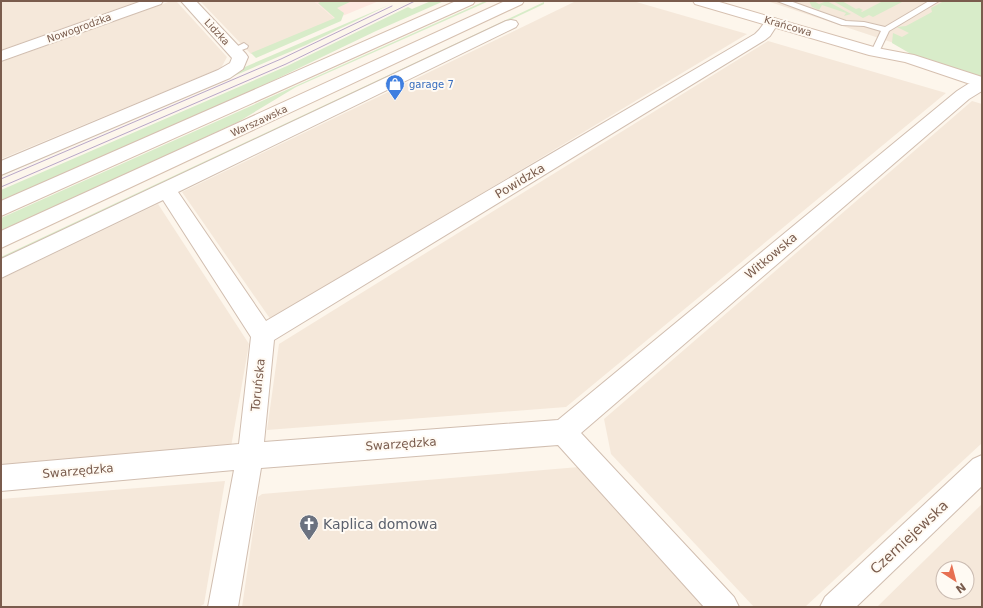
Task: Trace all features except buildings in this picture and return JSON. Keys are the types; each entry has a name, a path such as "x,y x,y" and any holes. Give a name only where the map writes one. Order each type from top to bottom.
{"street":[{"name":"Nowogrodzka","path":"1,56 156,1"},
{"name":"Warszawska","path":"1,240 517,1"},
{"name":"Krańcowa","path":"701,1 875,52 906,66 980,87"},
{"name":"Warszawska","path":"1,209 462,3"},
{"name":"Lidzka","path":"1,168 224,74 226,37 195,4"},
{"name":"Powidzka","path":"263,335 760,37 765,33 772,22"},
{"name":"Warszawska","path":"1,269 511,24"},
{"name":"Witkowska","path":"563,432 963,95 980,87"},
{"path":"166,189 263,335"},
{"name":"Toruńska","path":"223,607 250,456 263,335"},
{"path":"563,432 724,607"},
{"name":"Swarzędzka","path":"1,478 250,456 563,432"},
{"name":"Czerniejewska","path":"835,607 982,468"}],"lane":[{"path":"781,1 793,2 845,23 864,24 886,30"},
{"path":"875,52 886,30 935,1"}],"shaded area":[{"path":"1,1 139,1 1,50"},
{"path":"171,1 177,2 227,57 221,68 1,159 1,62"},
{"path":"200,1 314,1 335,19 251,54"},
{"path":"314,1 379,1 335,19"},
{"path":"576,1 633,1 747,34 271,320 182,192"},
{"path":"767,1 960,1 900,45"},
{"path":"768,41 946,93 566,407 267,430 279,344"},
{"path":"972,101 982,104 982,443 805,607 754,607 611,454 604,419"},
{"path":"158,204 249,344 231,447 1,465 1,279"},
{"path":"579,467 704,607 242,607 258,497 262,494"},
{"path":"225,481 204,604 199,607 1,607 1,499"},
{"path":"982,504 982,607 877,607"}],"green space":[{"path":"323,1 352,1 337,8 344,13 341,21 256,58 251,53 335,18 318,3"},
{"path":"431,1 444,1 376,31 241,96 1,202 1,190 287,66 408,7 412,9"},
{"path":"485,1 489,1 296,87 238,122 1,232 1,218"},
{"path":"809,1 814,1 819,4 827,1 851,14 844,16 846,13 822,5 819,10 812,7"},
{"path":"833,1 842,1 856,9 859,8 863,10 861,11 862,12 883,1 904,1 873,17 869,15 863,18"},
{"path":"944,1 982,1 982,81 910,57 911,54 892,43 893,33 902,37 909,33 897,27 906,26 932,12 931,8"},
{"path":"544,2 544,4 1,262 1,257"},
{"path":"389,5 306,45 1,176 1,172"}],"tram line":[{"path":"1,187 286,64 415,1"},
{"path":"1,179 281,59 392,6"}],"place":[{"name":"garage 7","path":"395,101"},
{"name":"Kaplica domowa","path":"309,541"}]}
